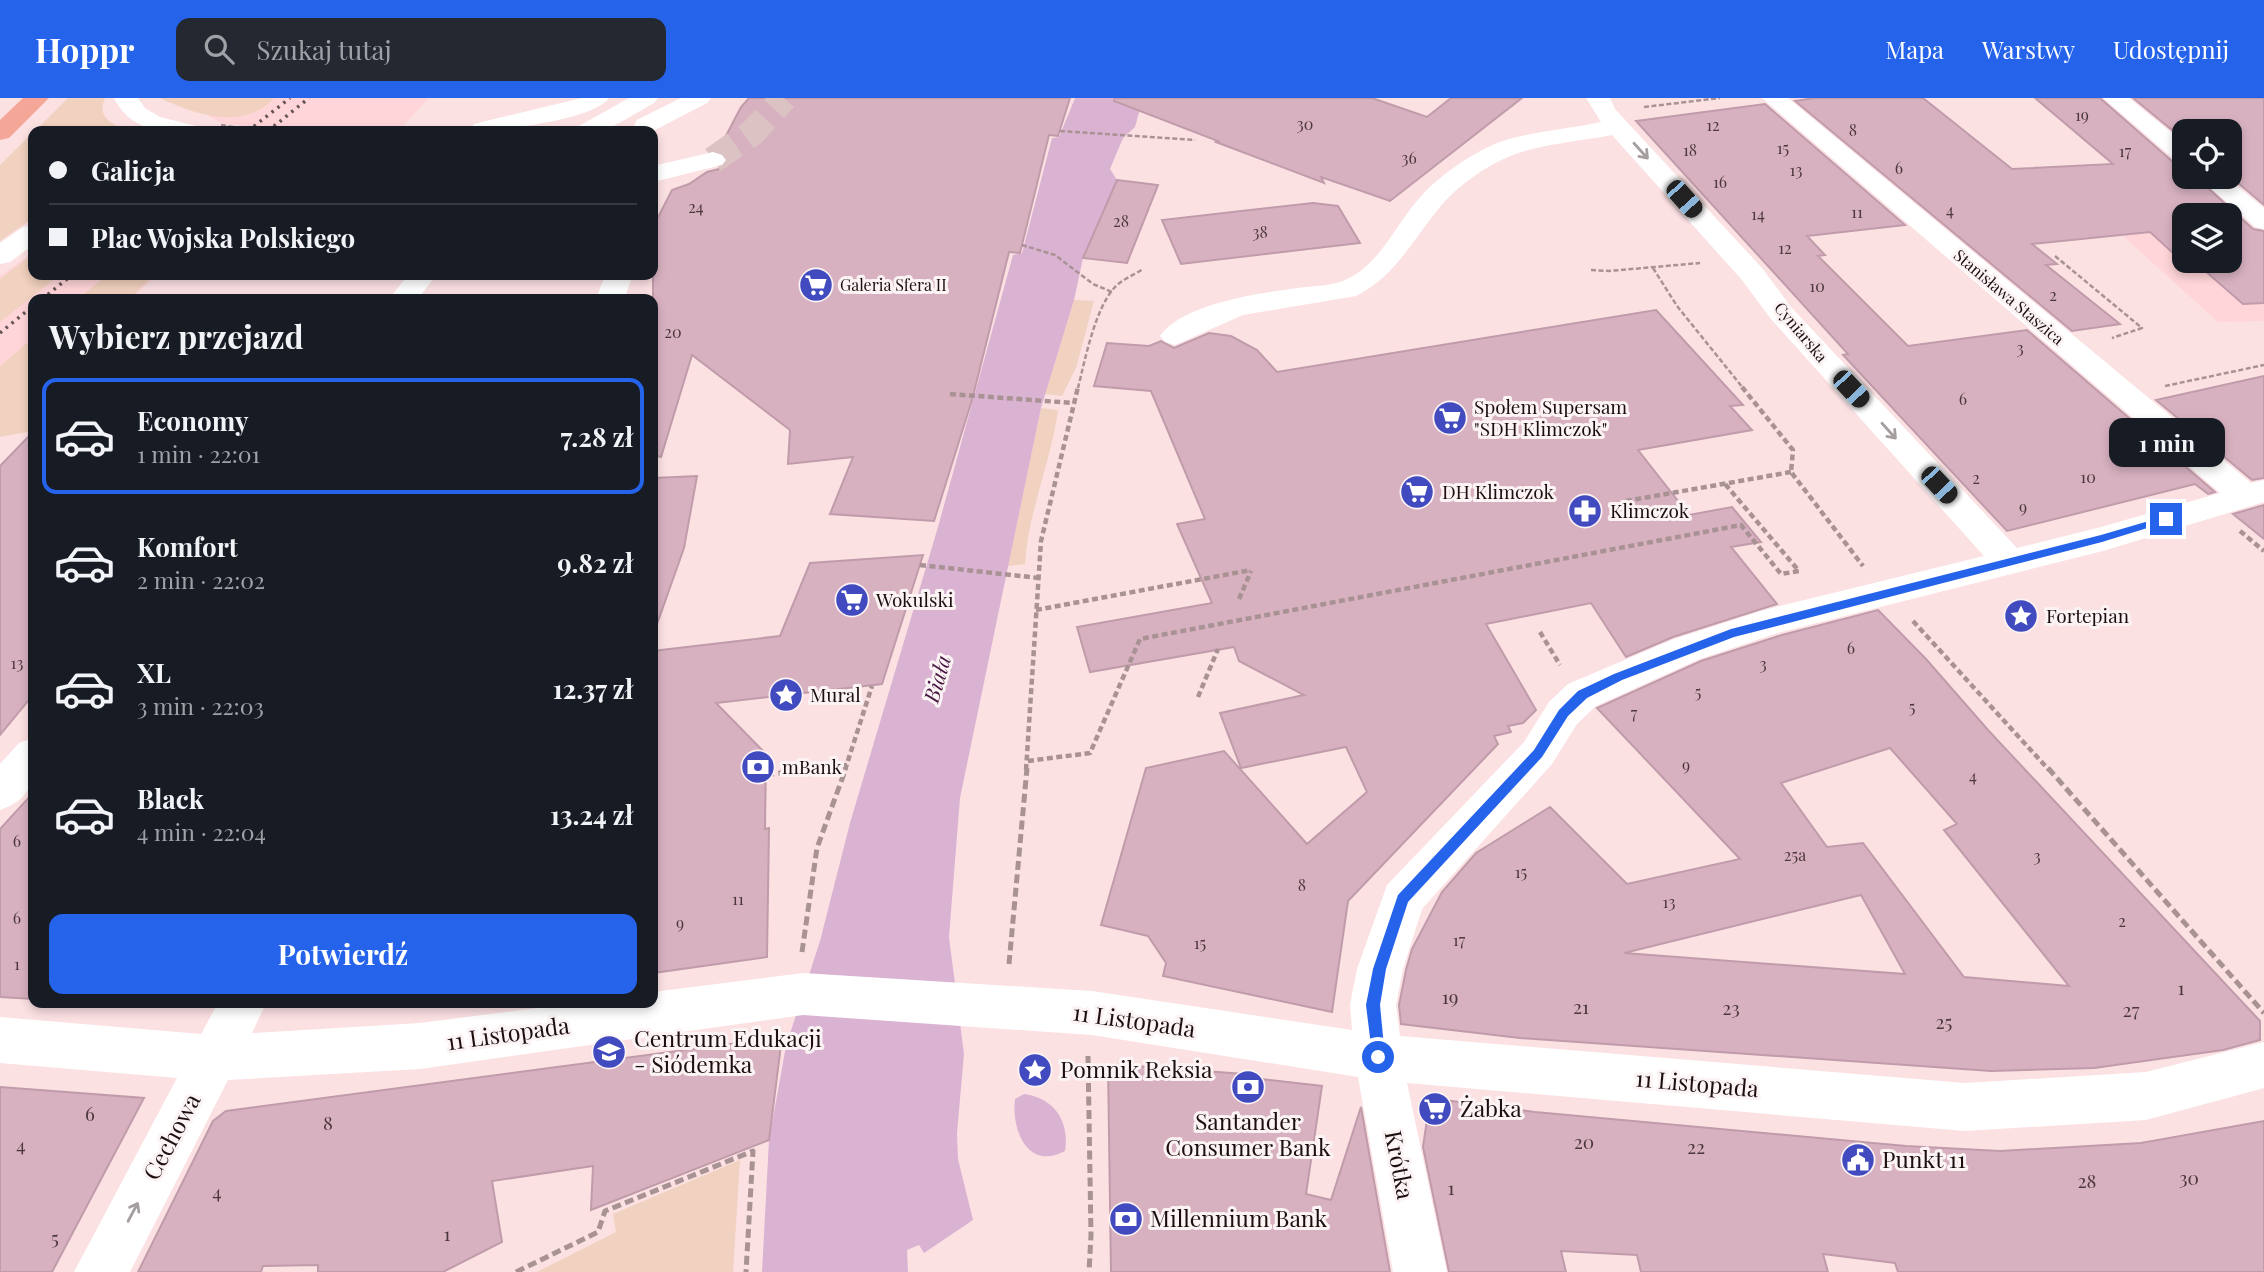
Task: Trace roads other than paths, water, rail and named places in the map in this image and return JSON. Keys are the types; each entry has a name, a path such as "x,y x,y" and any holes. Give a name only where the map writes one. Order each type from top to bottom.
{"main road":[{"path":"0,132 37,98"}],"street":[{"path":"133,107 161,98"},
{"path":"486,126 512,98"},
{"path":"499,126 587,105 597,98"},
{"path":"597,126 646,98"},
{"path":"647,126 676,98"},
{"path":"649,126 699,98"},
{"name":"Cyniarska","path":"1598,98 1605,111 1752,274 1781,313 2009,561"},
{"name":"Stanisława Staszica","path":"1774,98 2254,493"},
{"path":"2115,98 2172,145"},
{"path":"133,107 163,126"},
{"path":"1175,336 1187,326 1216,313 1346,290 1361,284 1385,265 1428,202 1490,156 1507,148 1619,126"},
{"path":"658,173 713,160"},
{"path":"658,163 678,169"},
{"path":"2225,189 2264,221"},
{"path":"0,256 28,236"},
{"path":"407,294 418,280"},
{"name":"Krótka","path":"1420,1272 1378,1057 1373,1005 1380,969 1403,899 1538,753 1563,713 1583,695 1618,677 1709,641 1844,603 2102,538 2254,493"},
{"path":"0,793 28,760"},
{"name":"11 Listopada","path":"658,1001 802,973 979,1005 1092,1013 1378,1057 1965,1107 2146,1096 2264,1065"},
{"name":"Cechowa","path":"101,1272 240,1008"},
{"name":"11 Listopada","path":"0,1040 214,1058 420,1046 619,1008"}],"water":[{"name":"Biała","path":"1075,98 1149,98 1140,109 1135,127 1123,138 1110,169 1117,180 1083,258 1074,300 1041,408 960,798 949,937 964,1054 957,1133 958,1159 973,1220 924,1253 919,1245 907,1250 908,1272 762,1272 769,1140 786,1046 820,941 850,823 938,527 1013,255 1022,253 1052,138 1059,137"},
{"path":"1024,1094 1044,1100 1058,1113 1065,1130 1065,1151 1052,1156 1041,1156 1032,1152 1025,1144 1019,1134 1014,1111 1015,1099"}],"tunnel":[{"path":"713,160 752,133 784,98"}],"railway":[{"path":"254,126 290,98"},
{"path":"274,126 309,98"},
{"path":"48,294 66,280"},
{"path":"0,333 28,310"}],"place":[{"name":"Galeria Sfera II","path":"816,285"},
{"name":"Społem Supersam \"SDH Klimczok\"","path":"1450,418"},
{"name":"DH Klimczok","path":"1417,492"},
{"name":"Klimczok","path":"1585,511"},
{"name":"Wokulski","path":"852,600"},
{"name":"Fortepian","path":"2021,616"},
{"name":"Mural","path":"786,695"},
{"name":"mBank","path":"758,767"},
{"name":"Centrum Edukacji - Siódemka","path":"609,1052"},
{"name":"Pomnik Reksia","path":"1035,1070"},
{"name":"Santander Consumer Bank","path":"1248,1087"},
{"name":"Żabka","path":"1435,1109"},
{"name":"Punkt 11","path":"1858,1160"},
{"name":"Millennium Bank","path":"1126,1219"}]}
